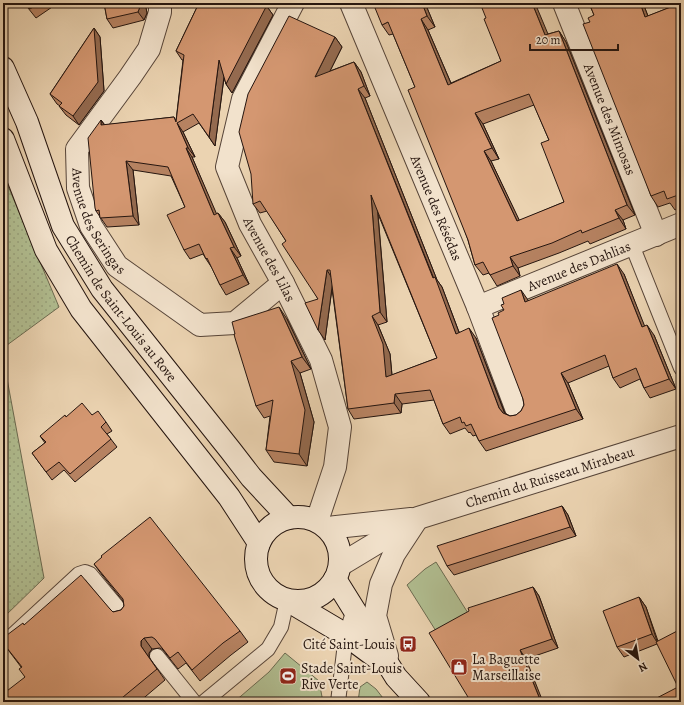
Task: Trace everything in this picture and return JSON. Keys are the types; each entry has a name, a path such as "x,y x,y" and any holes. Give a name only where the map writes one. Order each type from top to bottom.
{"street":[{"name":"Avenue des Seringas","path":"160,3 160,12 149,49 77,149 78,188 91,226 117,266 200,325 234,323 283,283"},
{"name":"Avenue des Lilas","path":"293,3 243,99 227,167 250,224 283,283 321,360 340,427 335,467 322,525"},
{"name":"Avenue des Résédas","path":"352,3 478,307 518,414"},
{"name":"Avenue des Mimosas","path":"564,3 656,235"},
{"name":"Chemin de Saint-Louis au Rove","path":"3,68 27,122 63,226 102,289 232,451 250,477 289,518"},
{"name":"Chemin de Saint-Louis au Rove","path":"3,139 46,250 81,309 228,496 259,543"},
{"name":"Avenue des Dahlias","path":"478,307 681,225"},
{"name":"Chemin du Ruisseau Mirabeau","path":"322,525 418,518 681,436"},
{"path":"287,600 301,601 315,598 327,590 338,572 340,552 335,539 322,525 303,517 289,518 276,523 266,532 259,543 256,557 258,571 264,584 274,594 346,634 391,668"},
{"path":"391,668 375,616 380,584 394,554 418,518"},
{"name":"Chemin du Ruisseau Mirabeau","path":"338,572 418,518"},
{"path":"338,572 354,608 396,677 419,702"}],"lane":[{"path":"632,245 681,368"},
{"path":"3,644 79,574 85,572 90,574 124,615"},
{"path":"204,702 268,650 281,627 287,600"},
{"path":"338,702 346,634 354,608"},
{"path":"157,656 194,702"}],"green space":[{"path":"3,174 59,307 3,348"},
{"path":"3,357 44,578 3,618"},
{"path":"436,562 473,621 441,639 407,585 425,569"},
{"name":"Stade Saint-Louis Rive Verte","path":"285,653 319,681 323,702 234,702 269,672"},
{"name":"Stade Saint-Louis Rive Verte","path":"367,682 376,689 386,702 358,702 360,687"}],"building":[{"path":"24,3 39,3 30,9"},
{"path":"104,3 141,4 138,12 107,19"},
{"path":"199,3 261,3 267,5 226,84 219,60 209,137 193,114 177,123 214,215 218,213 234,247 230,248 243,275 220,285 199,244 184,250 167,215 185,207 168,167 126,161 133,216 100,218 99,210 96,211 95,208 88,138 101,120 101,125 174,117 176,122 184,55 176,51"},
{"path":"373,3 422,3 427,16 421,19 448,85 501,61 484,19 486,18 480,3 532,3 545,35 559,31 627,205 615,210 619,218 582,233 581,230 552,243 510,257 513,266 490,275 483,262 475,265 468,240 408,90 415,87 388,22 382,25","holes":["529,94 549,140 541,143 564,202 517,221 484,151 492,148 475,113"]},
{"path":"589,3 640,3 645,17 681,3 681,194 667,199 664,191 651,196 583,24 590,22 588,18 594,15"},
{"path":"289,16 335,37 315,77 354,62 364,86 358,89 433,278 435,277 456,334 469,328 499,408 503,413 510,416 516,415 521,411 524,405 492,318 499,315 498,313 504,310 501,305 504,304 502,298 521,290 525,302 617,264 642,327 647,325 669,379 644,388 636,368 613,378 605,355 561,373 576,409 479,441 471,424 466,426 464,422 462,423 460,417 443,424 430,390 395,394 394,403 348,409 330,270 327,270 318,330 305,303 318,299 282,244 286,241 260,201 253,204 251,174 239,132 248,94","holes":["371,195 437,358 386,377 383,344 372,316 380,312"]},
{"path":"94,28 98,82 73,116 59,106 62,103 50,94"},
{"path":"279,307 302,357 291,361 305,410 299,454 266,450 273,400 256,406 235,338 232,322"},
{"path":"82,403 92,415 98,411 106,422 101,427 111,439 70,474 59,462 46,472 32,453 46,442 40,436"},
{"path":"562,506 570,527 447,566 437,546"},
{"path":"150,517 240,631 223,643 192,670 178,652 170,658 155,639 152,637 144,638 141,641 141,646 157,669 117,702 3,702 3,694 25,677 19,669 22,667 3,643 3,638 23,623 24,625 81,575 113,612 121,610 124,606 123,599 94,564 102,557 101,556"},
{"path":"533,587 552,639 520,650 541,702 471,702 429,633 469,611 468,608"},
{"path":"639,597 652,634 617,647 603,611"},
{"path":"681,629 681,702 649,702 678,687 656,642"}],"place":[{"name":"Cité Saint-Louis","path":"408,644"},
{"name":"La Baguette Marseillaise","path":"459,667"},
{"name":"Stade Saint-Louis Rive Verte","path":"288,676"}]}
